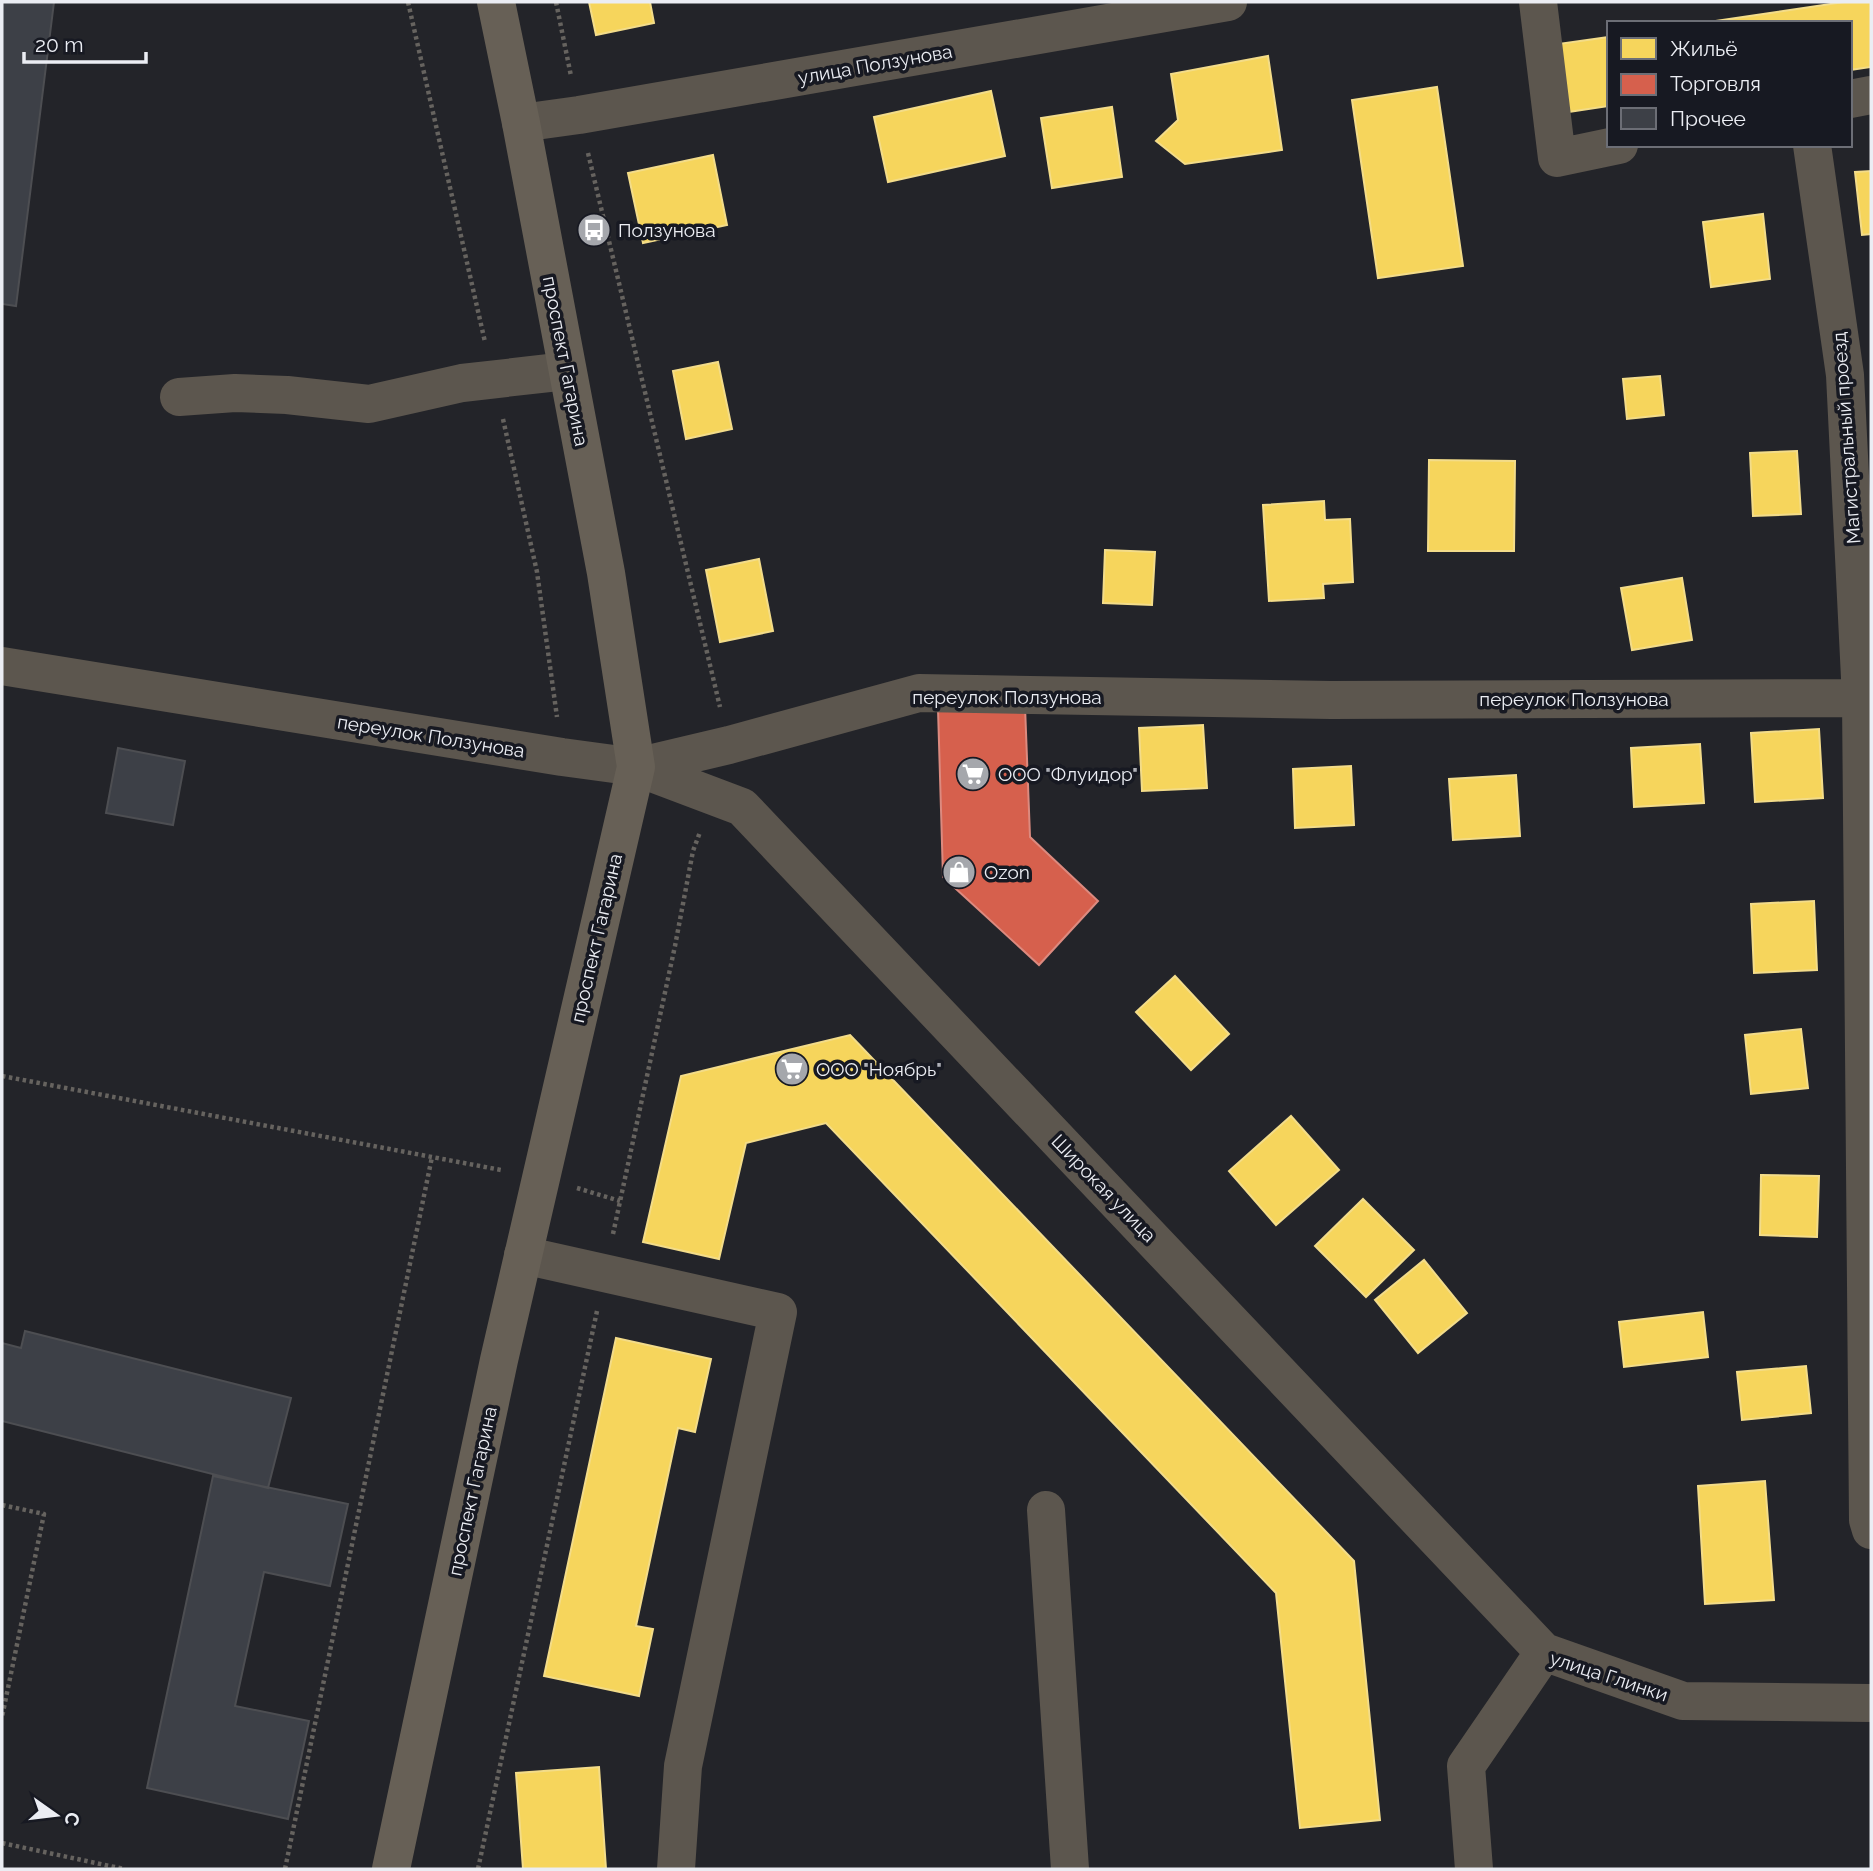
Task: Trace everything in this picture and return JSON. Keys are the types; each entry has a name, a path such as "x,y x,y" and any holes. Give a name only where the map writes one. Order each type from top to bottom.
{"main road":[{"name":"проспект Гагарина","path":"391,1869 540,1178 636,767 606,573 496,2"}],"street":[{"name":"улица Ползунова","path":"521,123 1228,2"},
{"path":"1538,2 1558,158 1610,147"},
{"path":"1852,99 1871,95"},
{"name":"Магистральный проезд","path":"1812,147 1845,375 1861,698 1868,1520 1871,1531"},
{"path":"179,397 235,393 287,394 369,404 461,383 567,370"},
{"name":"переулок Ползунова","path":"2,666 636,767 729,745 919,693 1331,700 1861,698"},
{"name":"Широкая улица","path":"636,767 741,807 1544,1652"},
{"path":"523,1255 778,1312 683,1766 676,1869"},
{"path":"1046,1510 1070,1869"},
{"name":"улица Глинки","path":"1474,1869 1466,1766 1544,1652 1683,1701 1871,1703"}],"path":[{"path":"556,2 579,115 729,745"},
{"path":"2,1076 540,1178 620,1201"},
{"path":"285,1869 432,1157"},
{"path":"2,1505 44,1514 2,1717"},
{"path":"2,1843 124,1869"}],"building: Жильё":[{"path":"589,2 650,2 654,23 596,35"},
{"path":"1844,2 1871,2 1871,67 1852,70 1852,21 1716,21"},
{"path":"1607,37 1607,106 1568,112 1558,44"},
{"path":"1268,56 1282,150 1185,164 1156,141 1178,120 1171,74"},
{"path":"1437,87 1463,266 1378,278 1352,100"},
{"path":"991,91 1005,156 888,182 874,117"},
{"path":"1112,107 1122,177 1052,188 1041,118"},
{"path":"713,155 727,225 643,243 628,173"},
{"path":"1871,171 1871,234 1862,235 1855,172"},
{"path":"1763,214 1770,279 1711,287 1703,222"},
{"path":"718,362 732,429 686,439 673,371"},
{"path":"1660,376 1664,415 1627,419 1623,379"},
{"path":"1797,451 1801,514 1753,516 1750,453"},
{"path":"1429,460 1515,461 1514,551 1428,551"},
{"path":"1324,501 1325,520 1350,519 1353,582 1323,584 1324,598 1269,601 1263,505"},
{"path":"1105,550 1155,552 1152,605 1103,603"},
{"path":"759,559 773,631 720,642 706,570"},
{"path":"1682,578 1692,640 1632,650 1621,588"},
{"path":"1203,725 1207,788 1142,791 1139,728"},
{"path":"1819,729 1823,798 1755,802 1751,733"},
{"path":"1700,744 1704,803 1634,807 1631,748"},
{"path":"1351,766 1354,825 1295,828 1293,769"},
{"path":"1516,775 1520,836 1453,840 1449,779"},
{"path":"1814,901 1817,970 1754,973 1751,904"},
{"path":"1175,976 1229,1034 1191,1070 1136,1012"},
{"path":"1801,1029 1808,1088 1751,1094 1745,1035"},
{"path":"850,1035 1354,1561 1380,1820 1300,1828 1276,1593 826,1123 746,1143 719,1259 643,1242 681,1076"},
{"path":"1291,1116 1339,1170 1276,1225 1229,1171"},
{"path":"1761,1175 1819,1176 1817,1237 1760,1235"},
{"path":"1363,1199 1414,1250 1366,1297 1315,1246"},
{"path":"1424,1260 1467,1313 1418,1353 1375,1300"},
{"path":"1703,1312 1708,1357 1624,1367 1619,1322"},
{"path":"616,1338 711,1359 695,1432 678,1428 636,1626 653,1629 639,1696 544,1676"},
{"path":"1806,1366 1811,1413 1742,1420 1737,1372"},
{"path":"1765,1481 1774,1600 1705,1604 1698,1486"},
{"path":"599,1767 606,1869 523,1869 516,1773"}],"building: Торговля":[{"path":"1025,706 1030,837 1098,901 1039,965 943,877 938,709"}],"building: Прочее":[{"path":"2,2 54,2 16,306 2,304"},
{"path":"118,748 185,761 173,825 106,813"},
{"path":"25,1331 291,1398 268,1488 2,1421 2,1343 21,1348"},
{"path":"213,1476 348,1504 330,1586 264,1572 235,1706 309,1721 288,1819 147,1788"}],"place":[{"name":"Ползунова","path":"594,230"},
{"name":"ООО \"Флуидор\"","path":"973,774"},
{"name":"Ozon","path":"959,872"},
{"name":"ООО \"Ноябрь\"","path":"792,1069"}]}
